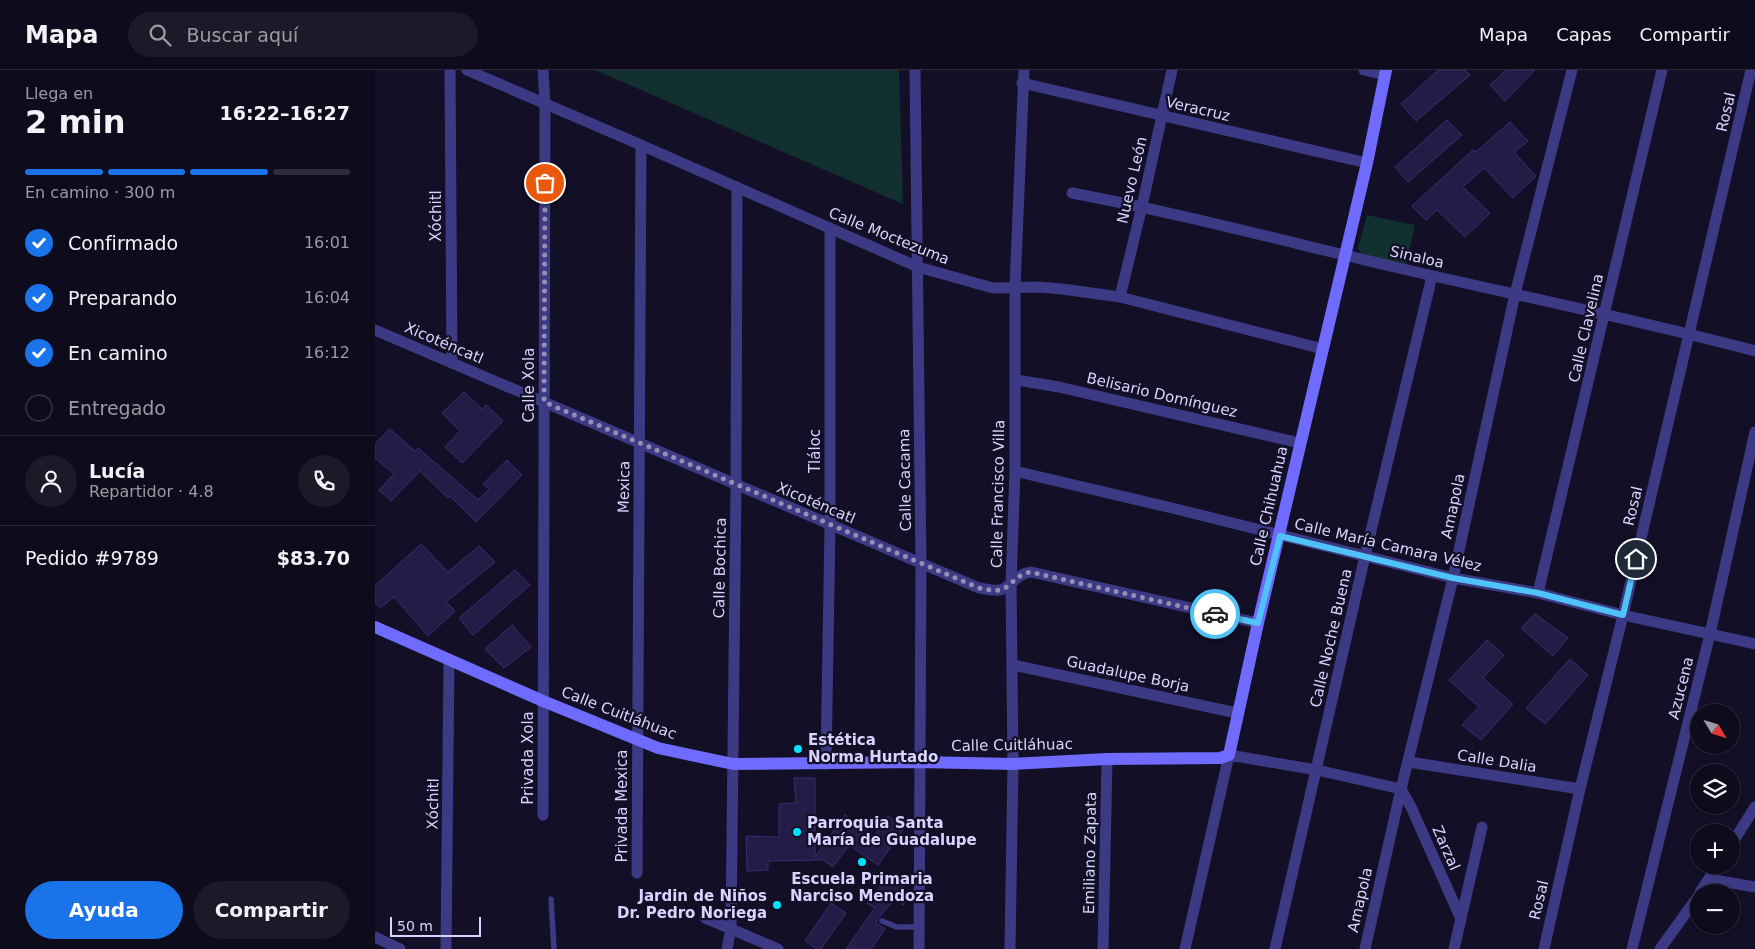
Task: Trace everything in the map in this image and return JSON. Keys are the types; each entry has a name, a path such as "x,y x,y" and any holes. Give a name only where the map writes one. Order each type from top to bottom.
{"street":[{"name":"Xóchitl","path":"450,70 452,363"},
{"name":"Calle Moctezuma","path":"467,70 918,267 993,288 1062,289 1120,297 1323,349"},
{"name":"Calle Xola","path":"543,70 545,104 543,701"},
{"name":"Calle Cacama","path":"915,70 921,563 919,949"},
{"name":"Calle Francisco Villa","path":"1010,949 1013,764 1011,583 1015,471 1015,287 1024,70"},
{"name":"Nuevo León","path":"1120,297 1143,206 1173,70"},
{"path":"1364,70 1386,73"},
{"name":"Amapola","path":"1365,949 1401,789 1453,578 1515,294 1572,70"},
{"name":"Calle Clavelina","path":"1538,593 1662,70"},
{"name":"Rosal","path":"1544,949 1580,789 1623,615 1751,70"},
{"name":"Calle Chihuahua","path":"1185,949 1237,713 1367,163 1386,73"},
{"name":"Veracruz","path":"1022,83 1367,163"},
{"name":"Mexica","path":"637,740 641,145"},
{"name":"Calle Bochica","path":"727,949 731,928 737,187"},
{"name":"Sinaloa","path":"1072,193 1143,206 1345,256 1605,314 1755,351"},
{"name":"Tláloc","path":"826,764 830,526 830,229"},
{"name":"Calle Noche Buena","path":"1275,949 1365,556 1432,276"},
{"name":"Xicoténcatl","path":"375,330 830,526 979,588 992,591 1002,590 1023,573 1031,572 1258,623"},
{"name":"Belisario Domínguez","path":"1016,380 1059,387 1300,443"},
{"name":"Azucena","path":"1632,949 1710,634 1755,432"},
{"name":"Calle María Camara Vélez","path":"1015,471 1162,505 1453,578 1538,593 1623,615 1755,644"},
{"name":"Calle Cuitláhuac","path":"375,627 637,740 685,755 733,764 920,762 1013,764 1107,758 1220,758 1229,755 1317,770 1401,789"},
{"name":"Xóchitl","path":"446,949 449,660"},
{"name":"Guadalupe Borja","path":"1013,665 1237,713"},
{"name":"Privada Xola","path":"543,701 543,814"},
{"name":"Privada Mexica","path":"637,740 637,873"},
{"name":"Emiliano Zapata","path":"1104,949 1107,758"},
{"name":"Calle Dalia","path":"1409,762 1580,789"},
{"name":"Zarzal","path":"1401,789 1411,807 1461,919"},
{"path":"1740,831 1755,807"},
{"name":"Zarzal","path":"1454,949 1482,827"},
{"path":"1706,884 1713,874"},
{"path":"1709,879 1755,887"},
{"path":"1660,949 1690,907"},
{"path":"705,918 778,949"},
{"path":"375,937 400,949"}],"lane":[{"path":"551,899 555,949"},
{"path":"882,921 897,927 919,927"}],"green space":[{"path":"595,70 899,70 903,204"},
{"path":"1367,215 1415,225 1406,266 1362,255 1358,248"}],"building":[{"path":"1438,70 1465,70 1470,75 1416,121 1401,104"},
{"path":"1506,70 1535,70 1505,101 1490,85"},
{"path":"1447,120 1462,135 1408,182 1395,167"},
{"path":"1510,122 1528,141 1514,152 1536,176 1513,198 1484,168 1463,187 1490,213 1465,237 1437,210 1426,220 1412,206 1473,150 1476,152"},
{"path":"464,392 482,409 486,405 503,421 462,463 445,447 460,431 442,413"},
{"path":"390,429 415,451 418,448 478,500 489,489 483,484 507,460 522,475 476,522 450,496 448,498 420,471 391,501 379,490 394,474 375,458 375,444"},
{"path":"421,544 448,572 479,546 495,562 446,602 455,611 428,636 394,597 380,608 375,602 375,586"},
{"path":"515,570 530,585 473,635 459,618"},
{"path":"1535,614 1568,638 1553,656 1521,628"},
{"path":"512,625 531,647 504,668 485,649"},
{"path":"1487,640 1504,655 1483,678 1513,704 1481,740 1462,725 1479,707 1449,680"},
{"path":"1570,659 1588,675 1545,724 1526,708"},
{"path":"794,778 815,778 815,857 845,815 874,836 888,816 904,828 878,865 849,845 833,867 823,860 768,861 768,870 747,871 746,836 779,837 779,804 796,803"},
{"path":"891,873 905,885 900,891 908,897 903,905 895,898 878,919 876,923 885,929 871,949 846,949 875,908 867,903"},
{"path":"831,903 846,913 821,949 817,949 805,941"}],"way so far":[{"path":"545,183 544,402 830,526 979,588 992,591 1002,590 1023,573 1031,572 1215,614"}],"place":[{"name":"Estética Norma Hurtado","path":"798,749"},
{"name":"Parroquia Santa María de Guadalupe","path":"797,832"},
{"name":"Escuela Primaria Narciso Mendoza","path":"862,862"},
{"name":"Jardin de Niños Dr. Pedro Noriega","path":"777,905"}],"route":[{"path":"1215,614 1258,623 1280,536 1453,578 1538,593 1623,615 1636,559"}]}
